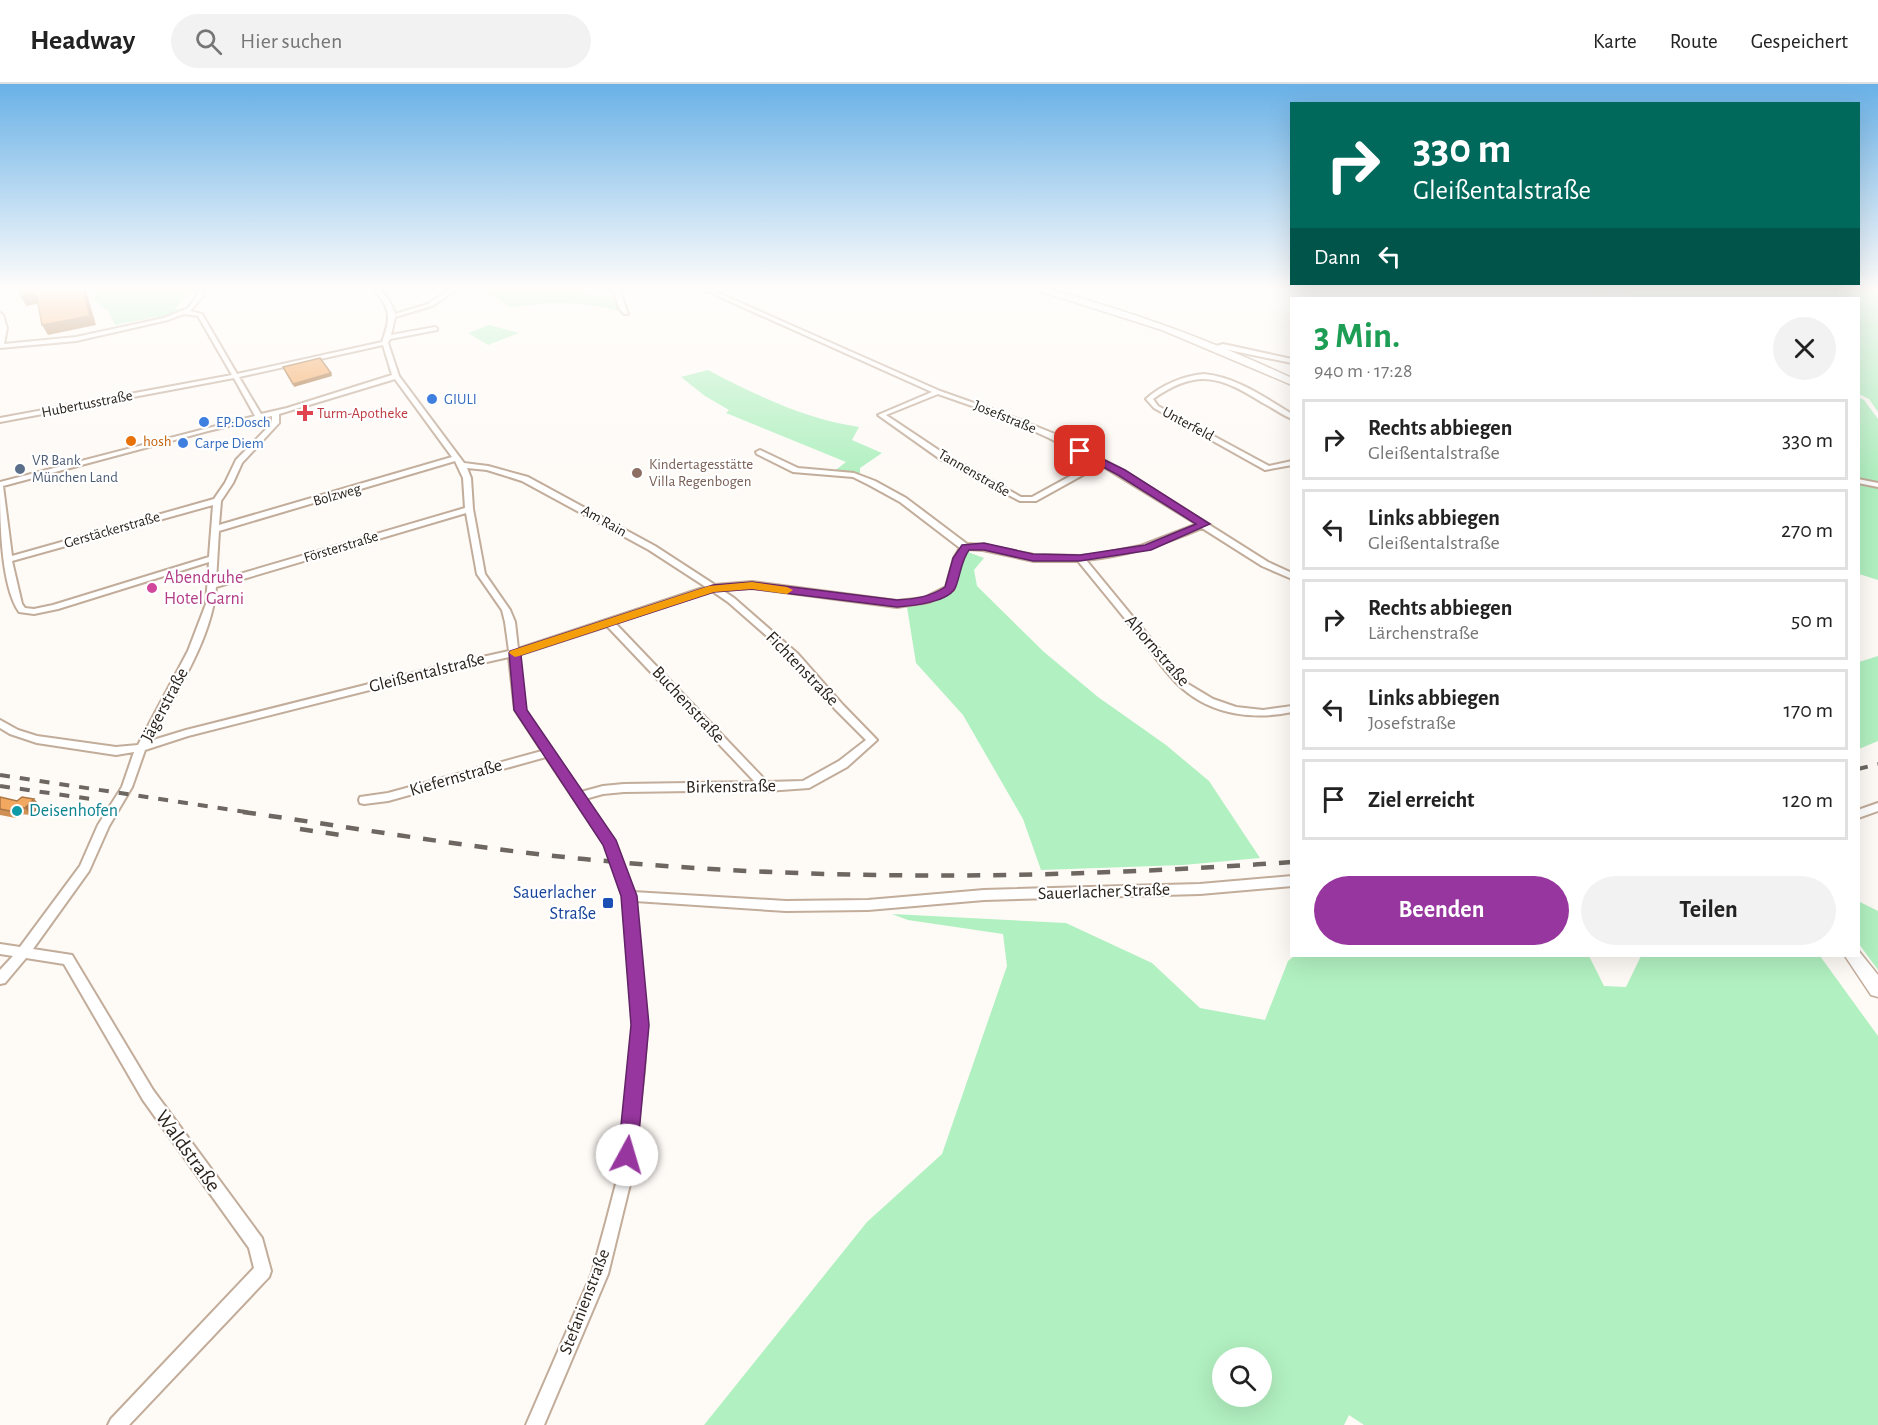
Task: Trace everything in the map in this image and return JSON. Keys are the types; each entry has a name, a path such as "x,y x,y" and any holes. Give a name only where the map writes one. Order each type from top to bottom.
{"main road":[{"path":"1223,351 1290,381"},
{"path":"1855,957 1878,989"}],"street":[{"path":"220,351 259,416"},
{"name":"Hubertusstraße","path":"0,420 235,376 342,351"},
{"name":"Stefanienstraße","path":"390,351 396,376 460,462 466,478 481,574 506,610 515,653 520,710 610,844 629,896 640,1025 625,1176 600,1274 535,1425"},
{"name":"Josefstraße","path":"843,351 938,393 1003,415 1102,462 1265,564 1290,576"},
{"path":"1244,351 1290,361"},
{"path":"214,558 34,611 22,610 17,606 11,578 0,485 276,413 396,376"},
{"name":"Unterfeld","path":"1290,416 1212,376 1195,377 1151,397 1149,402 1268,468 1290,463"},
{"name":"Tannenstraße","path":"938,393 881,415 944,457 1020,499 1033,499 1102,462"},
{"name":"Jägerstraße","path":"0,979 23,953 84,868 104,825 127,787 141,748 193,651 210,604 217,501 249,448 275,423 276,413"},
{"path":"760,452 796,470 854,475 863,479 903,500 965,547 984,546 1033,558 1080,558 1147,548 1204,524"},
{"name":"Am Rain","path":"460,462 525,479 652,548 713,588"},
{"name":"Bolzweg","path":"216,530 460,462"},
{"path":"466,478 488,468"},
{"path":"1860,481 1878,485"},
{"name":"Gerstäckerstraße","path":"8,560 217,501"},
{"name":"Försterstraße","path":"212,585 469,508"},
{"name":"Gleißentalstraße","path":"0,723 14,732 37,739 116,750 141,748 197,730 515,653 713,588 752,585 897,604 914,603 940,595 950,588 958,558 965,547"},
{"name":"Ahornstraße","path":"1080,558 1185,686 1197,695 1229,709 1244,712 1262,713 1290,709"},
{"path":"0,581 11,578"},
{"path":"731,600 737,593 752,585"},
{"name":"Fichtenstraße","path":"713,588 731,600 795,656 839,707 872,740"},
{"name":"Buchenstraße","path":"610,623 766,787"},
{"name":"Birkenstraße","path":"577,797 603,790 624,788 805,785 843,764 872,740"},
{"name":"Kiefernstraße","path":"364,800 388,797 548,753"},
{"path":"1860,813 1878,807"},
{"name":"Sauerlacher Straße","path":"629,896 786,906 868,905 984,895 1200,889 1290,881"},
{"path":"0,949 23,953"},
{"name":"Waldstraße","path":"23,953 68,959 148,1095 256,1244 263,1270 117,1425"}],"green space":[{"path":"1860,351 1878,351 1878,412 1869,399 1860,394"},
{"path":"708,370 781,405 820,418 859,427 852,440 882,453 860,468 860,473 833,472 846,462 726,413 729,410 705,396 681,377"},
{"path":"1860,398 1878,419 1878,483 1860,479"},
{"path":"1860,483 1878,487 1878,580 1860,574"},
{"path":"965,551 984,558 974,570 977,586 1044,652 1098,697 1166,745 1209,781 1260,858 1183,865 1041,870 1023,819 963,715 916,663 907,607 933,602 951,593 956,584"},
{"path":"1878,656 1878,741 1860,749 1860,662"},
{"path":"1860,902 1878,911 1878,970 1860,945"},
{"path":"892,914 1066,923 1152,963 1200,1008 1265,1020 1288,961 1293,957 1590,957 1604,986 1626,987 1641,957 1821,957 1878,1036 1878,1425 1364,1425 1349,1415 1344,1425 704,1425 867,1222 942,1154 1007,966 1003,934 908,920"}],"building":[{"path":"320,358 331,373 293,384 283,367"},
{"path":"0,797 17,801 22,797 34,799 25,808 14,807 10,811 0,809"}],"railway":[{"path":"1860,768 1878,764"},
{"path":"0,775 253,813"},
{"path":"0,786 98,800"},
{"path":"243,812 456,844 584,859 761,872 849,875 1026,875 1290,862"},
{"path":"300,829 347,836"}],"slow traffic":[{"path":"515,653 713,588 752,585 787,590"}],"place":[{"name":"GIULI","path":"432,399"},
{"name":"Turm-Apotheke","path":"305,413"},
{"name":"EP:Dosch","path":"204,422"},
{"name":"hosh","path":"131,441"},
{"name":"Carpe Diem","path":"183,443"},
{"name":"VR Bank München Land","path":"20,469"},
{"name":"Kindertagesstätte Villa Regenbogen","path":"637,473"},
{"name":"Abendruhe Hotel Garni","path":"152,588"},
{"name":"Deisenhofen","path":"17,811"},
{"name":"Sauerlacher Straße","path":"608,903"}],"route":[{"path":"627,1155 640,1025 629,896 610,844 520,710 515,653 713,588 752,585 897,604 914,603 940,595 950,588 958,558 965,547 984,546 1033,558 1080,558 1129,553 1173,539 1204,524 1121,472 1080,451"}]}
